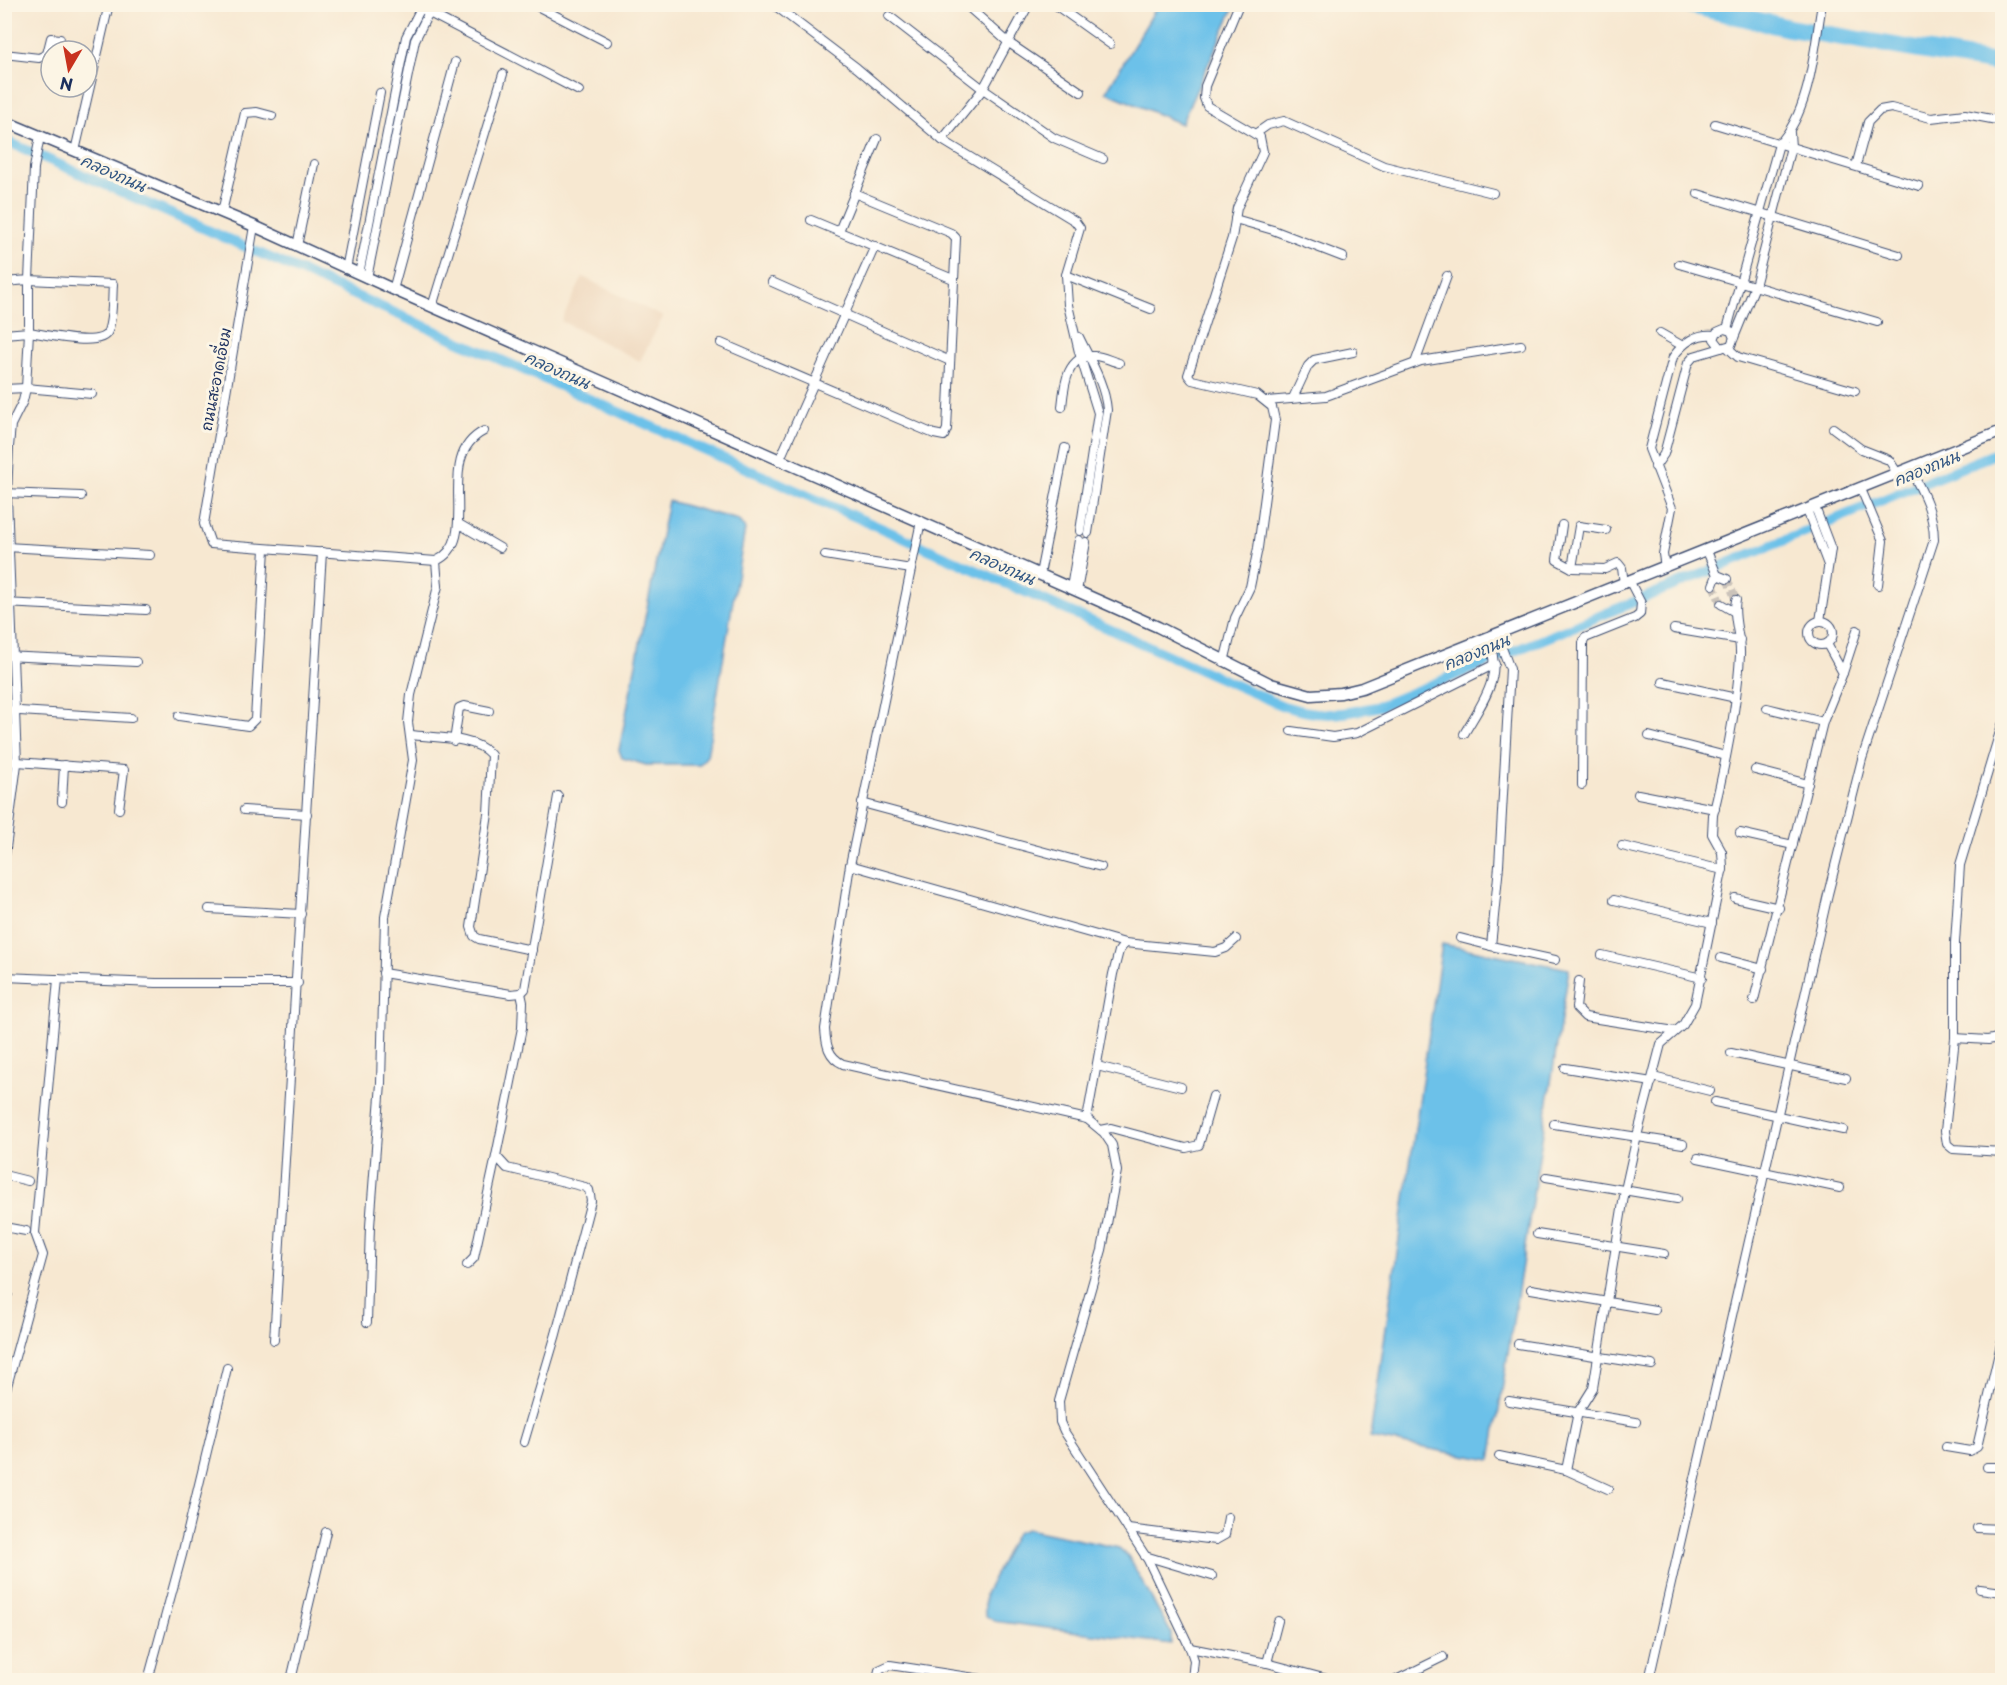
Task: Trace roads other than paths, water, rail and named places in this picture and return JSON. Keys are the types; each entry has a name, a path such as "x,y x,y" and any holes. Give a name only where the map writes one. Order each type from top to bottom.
{"street":[{"path":"75,151 109,4"},
{"path":"421,8 434,4"},
{"path":"533,4 607,42"},
{"path":"773,4 857,68 942,140 1075,221 1080,228 1066,275 1068,305 1098,413 1094,474 1074,589"},
{"path":"965,4 1009,43 1081,92"},
{"path":"942,140 983,88 1029,4"},
{"path":"1054,4 1110,44"},
{"path":"1224,662 1235,618 1250,587 1258,548 1275,420 1272,407 1257,395 1192,380 1188,375 1232,238 1237,208 1263,152 1263,143 1255,134 1207,106 1204,98 1205,87 1239,4"},
{"path":"1655,467 1664,454 1688,363 1694,356 1724,348 1734,338 1755,286 1791,147 1790,133 1808,81 1822,4"},
{"path":"363,276 405,66 415,40 421,8"},
{"path":"421,8 579,91"},
{"path":"889,16 983,88 1054,138 1103,159"},
{"path":"51,39 60,39"},
{"path":"4,54 39,58"},
{"path":"393,290 455,62"},
{"path":"432,307 503,74"},
{"path":"346,269 380,93"},
{"path":"1856,166 1868,122 1880,110 1891,108 1931,118 1965,114 2002,121"},
{"path":"222,212 245,113 257,112 272,116"},
{"path":"1255,134 1278,120 1284,121 1384,166 1493,193"},
{"path":"4,121 39,141 75,151 254,226 779,461 919,527 1074,589 1158,627 1271,684 1311,695 1341,693 1362,688 1494,639 1629,585 1665,568 1708,554 1813,513 1898,474 1912,472 2002,431"},
{"path":"1715,124 1919,186"},
{"path":"1727,329 1779,144 1790,133"},
{"path":"839,231 877,139"},
{"path":"4,863 7,820 17,762 15,656 8,603 7,447 11,425 23,401 26,388 34,168 39,141"},
{"path":"297,246 314,164"},
{"path":"721,343 934,434 944,436 947,429 953,279 957,244 951,233 855,193"},
{"path":"1698,194 1899,255"},
{"path":"1235,219 1273,230 1343,257"},
{"path":"811,220 953,279"},
{"name":"ถนนสะอาดเอี่ยม","path":"254,226 204,524 211,544 266,549"},
{"path":"779,461 875,246"},
{"path":"1679,264 1877,322"},
{"path":"1066,275 1151,309"},
{"path":"1414,363 1447,276"},
{"path":"4,282 29,280 113,284 108,331 103,338 89,341 29,332 4,334"},
{"path":"772,282 950,361"},
{"path":"1727,329 1720,330 1715,335 1715,343 1738,357 1855,391"},
{"path":"1727,329 1734,338"},
{"path":"1660,333 1682,345"},
{"path":"1665,568 1663,554 1672,508 1649,449 1673,357 1682,345 1702,334 1715,335"},
{"path":"1267,401 1326,396 1414,363 1521,345"},
{"path":"1293,399 1308,366 1314,360 1353,352"},
{"path":"1062,407 1066,375 1084,358 1095,356 1119,363"},
{"path":"4,389 26,388 92,394"},
{"path":"1833,428 1861,449 1889,460 1898,474"},
{"path":"179,716 248,726 255,719 266,549 435,561 445,556 459,524 461,455 466,442 484,431"},
{"path":"1040,574 1065,448"},
{"path":"1649,1680 1764,1172 1862,759 1932,548 1934,523 1925,496 1912,472"},
{"path":"1862,491 1883,541 1878,585"},
{"path":"6,493 81,496"},
{"path":"1813,513 1823,539 1828,565 1820,621"},
{"path":"459,524 500,548"},
{"path":"1562,525 1557,560 1572,568 1605,569 1618,563 1641,603 1640,614 1635,618 1585,638 1583,643 1582,785"},
{"path":"1572,568 1579,526 1606,530"},
{"path":"919,527 850,865 825,1029 826,1045 835,1060 965,1093 1087,1119 1101,1130 1112,1145 1117,1171 1102,1250 1059,1401 1058,1412 1064,1431 1145,1556 1190,1648 1194,1660 1192,1680"},
{"path":"7,547 150,555"},
{"path":"274,1340 290,1041 298,983 321,552"},
{"path":"1708,554 1717,574 1727,579"},
{"path":"825,555 911,569"},
{"path":"367,1322 370,1226 381,1083 385,917 413,760 408,722 411,695 438,586 435,561"},
{"path":"1713,585 1717,574"},
{"path":"1566,1470 1578,1412 1593,1388 1625,1190 1661,1044 1683,1025 1695,1004 1702,978 1723,870 1722,852 1712,834 1737,698 1740,640 1734,611 1736,600"},
{"path":"8,603 146,610"},
{"path":"1720,604 1734,611"},
{"path":"1820,621 1825,622 1832,630 1831,640 1827,644 1816,645 1809,637 1810,627 1820,621"},
{"path":"1674,628 1740,640"},
{"path":"1755,1000 1823,722 1857,630"},
{"path":"1491,946 1509,722 1509,660 1494,639"},
{"path":"1464,734 1488,694 1495,662 1494,639"},
{"path":"1827,644 1843,673"},
{"path":"4,657 136,662"},
{"path":"1291,732 1333,736 1357,733 1383,722 1436,691 1495,662"},
{"path":"1663,682 1737,698"},
{"path":"454,741 459,708 464,706 489,711"},
{"path":"1767,708 1823,722"},
{"path":"4,710 131,718"},
{"path":"2002,725 1960,865 1955,943 1955,1038 1946,1118 1947,1144 1958,1150 2002,1152"},
{"path":"411,735 476,744 491,755 488,814 472,910 474,936 532,950"},
{"path":"1649,736 1726,756"},
{"path":"4,761 124,770 119,809"},
{"path":"62,801 64,765"},
{"path":"1755,770 1808,784"},
{"path":"1638,794 1715,809"},
{"path":"384,973 500,993 520,993 525,989 558,796"},
{"path":"862,803 1101,867"},
{"path":"244,810 307,814"},
{"path":"1740,833 1793,845"},
{"path":"1622,846 1723,870"},
{"path":"850,865 1125,943 1215,952 1226,948 1236,939"},
{"path":"1735,898 1779,908"},
{"path":"1614,900 1712,922"},
{"path":"209,909 301,914"},
{"path":"1460,938 1555,960"},
{"path":"1087,1119 1113,974 1119,951 1125,943"},
{"path":"1602,955 1702,978"},
{"path":"1721,958 1763,969"},
{"path":"4,977 156,983 298,983"},
{"path":"4,1397 43,1255 35,1233 58,979"},
{"path":"1579,981 1576,1008 1585,1017 1675,1031"},
{"path":"467,1265 474,1258 522,1028 524,1002 520,993"},
{"path":"1955,1038 1988,1040 2002,1037"},
{"path":"1731,1053 1846,1078"},
{"path":"1097,1066 1181,1087"},
{"path":"1564,1068 1652,1079 1710,1091"},
{"path":"1101,1130 1111,1128 1185,1148 1195,1147 1199,1145 1213,1096"},
{"path":"1715,1102 1843,1130"},
{"path":"1554,1124 1683,1144"},
{"path":"496,1155 507,1168 585,1187 589,1190 591,1201 556,1334 524,1442"},
{"path":"1698,1158 1840,1188"},
{"path":"4,1175 28,1180"},
{"path":"1546,1177 1677,1199"},
{"path":"4,1227 26,1231"},
{"path":"1537,1234 1664,1254"},
{"path":"1531,1289 1655,1310"},
{"path":"1946,1447 1970,1451 1977,1448 2002,1340"},
{"path":"1518,1344 1652,1365"},
{"path":"148,1680 182,1555 227,1368"},
{"path":"1509,1401 1636,1422"},
{"path":"4,1433 7,1446 4,1455"},
{"path":"1499,1456 1566,1470 1608,1489"},
{"path":"1987,1467 2002,1467"},
{"path":"1128,1529 1216,1540 1225,1535 1228,1516"},
{"path":"1977,1528 2002,1529"},
{"path":"291,1680 326,1533"},
{"path":"1145,1556 1212,1576"},
{"path":"1980,1589 2002,1592"},
{"path":"1267,1663 1278,1621"},
{"path":"1190,1648 1267,1663 1331,1680"},
{"path":"1396,1680 1443,1657"},
{"path":"877,1680 879,1670 890,1665 988,1680"}],"water":[{"path":"1158,5 1235,5 1181,124 1106,92"},
{"path":"668,501 738,520 745,529 707,756 699,765 646,765 622,758 619,750"},
{"path":"1442,944 1569,969 1491,1460 1370,1438"},
{"path":"1027,1529 1119,1548 1128,1556 1171,1633 1171,1644 994,1621 985,1615 985,1594 1016,1533"}],"waterway":[{"path":"1686,4 1789,28 2002,64"},
{"name":"คลองถนน","path":"4,140 1283,706 1321,714 1342,713 1380,706 2002,451"}],"tunnel":[{"path":"1727,579 1736,600"},
{"path":"1713,585 1721,604"}]}
